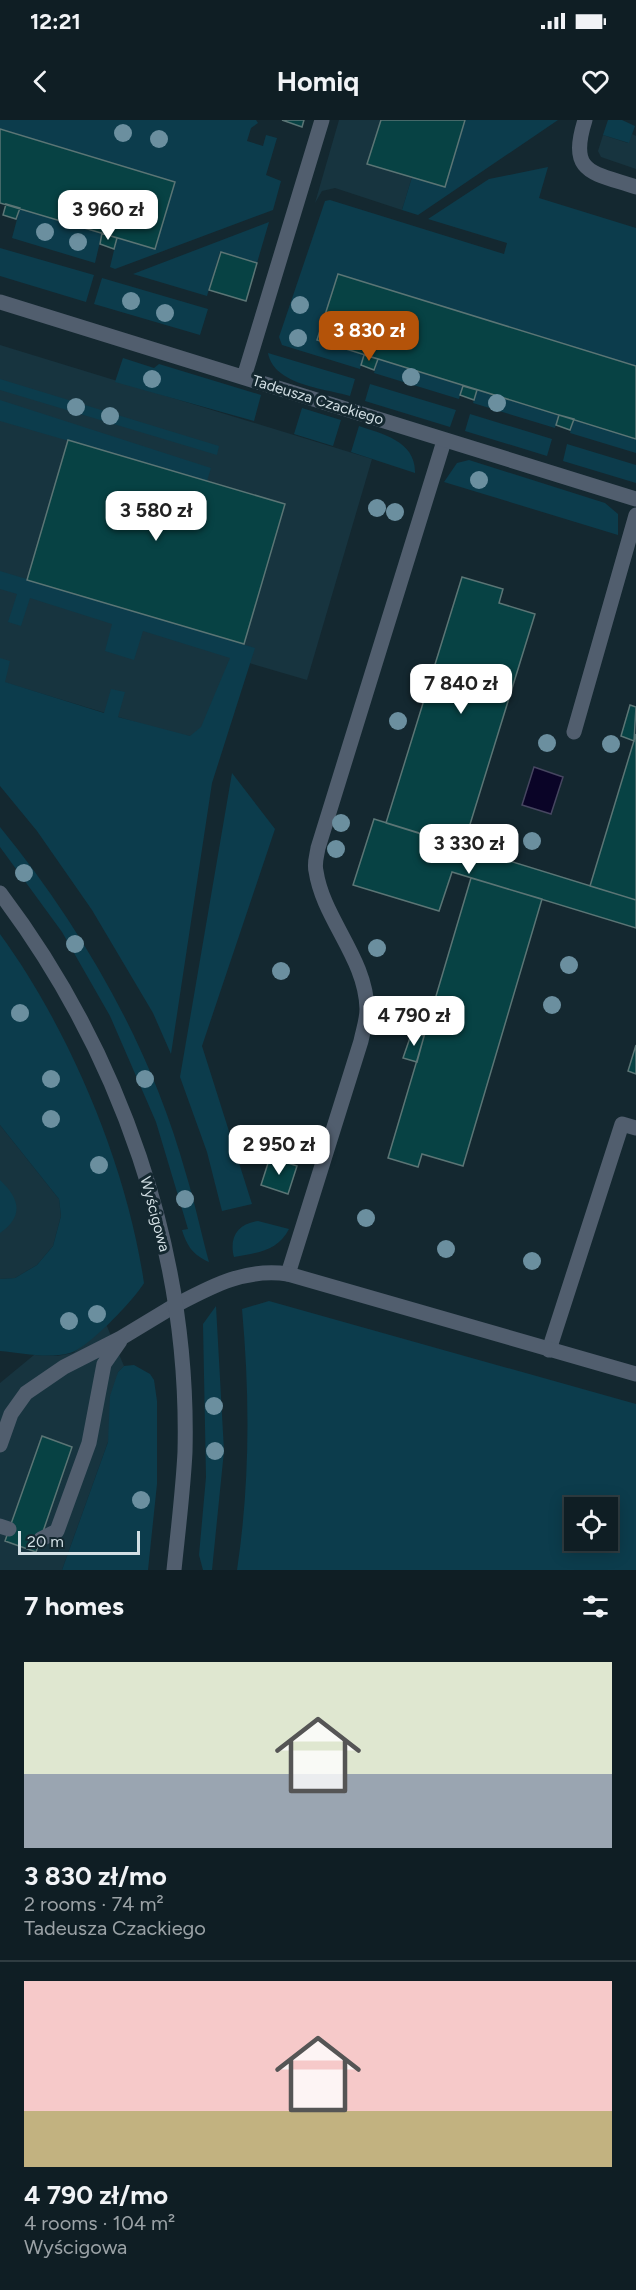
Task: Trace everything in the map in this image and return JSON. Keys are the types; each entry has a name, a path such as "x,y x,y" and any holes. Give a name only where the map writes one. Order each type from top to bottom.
{"street":[{"path":"244,377 322,120"},
{"path":"585,120 578,147 582,162 597,174 636,187"},
{"name":"Tadeusza Czackiego","path":"0,302 636,499"},
{"path":"288,1274 354,1064 367,1009 364,989 356,965 320,886 315,869 318,848 444,441"},
{"path":"574,732 636,515"},
{"name":"Wyścigowa","path":"0,892 53,969 102,1060 124,1112 149,1188 165,1251 183,1384 184,1452 174,1570"},
{"path":"549,1350 622,1124 636,1128"},
{"path":"0,1445 11,1414 26,1393 64,1367 122,1338 174,1306 233,1277 273,1272 288,1274 636,1374"},
{"path":"41,1539 57,1531 89,1443 104,1364 122,1338"}],"shaded area":[{"path":"0,120 256,120 258,123 251,128 247,141 263,146 266,135 277,138 266,175 281,181 273,210 115,269 110,267 117,238 155,249 175,182 0,129"},
{"path":"339,120 381,120 368,164 412,177 402,210 335,188 322,191 315,203"},
{"path":"465,120 558,120 418,215 402,210 412,177 445,187"},
{"path":"608,120 622,120 635,126 629,143 603,135"},
{"path":"632,134 636,136 636,169 601,157 598,151 603,135 628,143"},
{"path":"548,167 539,198 636,228 636,366 338,274 317,340 364,355 360,369 282,345 279,337 325,201 330,200 504,254 507,243 428,219 489,179"},
{"path":"20,208 102,233 95,263 12,238"},
{"path":"269,222 257,263 220,252 207,296 133,274"},
{"path":"0,248 94,275 86,302 0,276"},
{"path":"102,278 208,309 200,335 94,304"},
{"path":"0,345 372,459 307,680 249,663 220,751 190,736 178,735 0,681"},
{"path":"268,353 355,379 350,396 289,379 272,364"},
{"path":"123,358 154,368 159,364 261,395 254,421 115,382"},
{"path":"378,359 463,386 459,399 374,373"},
{"path":"0,379 219,446 217,455 0,390"},
{"path":"370,384 456,410 450,427 365,401"},
{"path":"477,390 559,415 555,428 473,403"},
{"path":"0,400 211,468 207,481 0,421"},
{"path":"302,408 341,420 333,446 294,434"},
{"path":"470,414 552,439 547,456 465,431"},
{"path":"574,419 636,439 636,453 570,433"},
{"path":"359,426 396,440 404,446 414,462 415,473 351,452"},
{"path":"567,444 636,465 636,483 563,461"},
{"path":"469,460 605,503 618,514 618,535 444,482 457,463"},
{"path":"0,571 255,648 212,783 171,1054 153,1013 92,910 37,831 0,786 0,658 10,661 5,682 104,713 111,689 125,692 118,717 190,736 201,727 230,658 143,631 134,660 105,651 112,624 30,598 21,626 8,622 17,594 0,589"},
{"path":"534,767 563,777 551,814 522,805"},
{"path":"232,773 275,829 202,1046 252,1204 222,1211 207,1152 180,1077"},
{"path":"0,827 59,906 111,991 134,1035 171,1127 209,1262 195,1253 184,1236 182,1230 188,1229 156,1122 110,1016 62,932 0,847"},
{"path":"0,934 50,1013 92,1101 124,1193 136,1238 144,1283 121,1312 98,1334 78,1350 62,1355 0,1351 0,1279 15,1278 37,1265 53,1246 61,1216 59,1199 0,1125"},
{"path":"0,1125 59,1199 61,1216 53,1246 37,1265 15,1278 0,1279"},
{"path":"0,1180 12,1194 16,1214 8,1227 0,1233"},
{"path":"258,1221 289,1229 279,1242 266,1250 234,1257 233,1244 236,1233 245,1225"},
{"path":"269,1301 636,1404 636,1570 237,1570 246,1472 246,1375 242,1309"},
{"path":"216,1306 224,1451 212,1570 203,1570 199,1555 206,1477 203,1324"},
{"path":"106,1324 124,1366 118,1372 108,1442 62,1570 0,1570 0,1383 34,1355 57,1356 73,1353"},
{"path":"134,1365 150,1374 154,1380 157,1401 157,1484 148,1570 62,1570 108,1442 110,1396 118,1372 124,1366"}],"building":[{"path":"282,120 304,120 302,127"},
{"path":"381,120 465,120 445,187 367,164"},
{"path":"0,129 175,182 155,249 0,203"},
{"path":"6,204 20,208 16,219 3,215"},
{"path":"102,233 117,238 114,249 100,244"},
{"path":"221,252 257,263 246,301 209,290"},
{"path":"338,274 636,366 636,439 317,340"},
{"path":"364,355 378,359 374,370 361,365"},
{"path":"463,386 477,390 474,400 460,395"},
{"path":"559,415 574,419 570,430 556,425"},
{"path":"68,440 285,504 244,644 27,580"},
{"path":"462,577 503,589 499,603 535,614 463,847 386,823"},
{"path":"630,705 636,707 634,741 621,736"},
{"path":"636,734 636,900 590,886"},
{"path":"374,819 636,900 636,928 452,872 439,911 353,885"},
{"path":"471,878 542,899 463,1166 422,1154 418,1167 388,1158"},
{"path":"412,1032 424,1036 417,1062 403,1058"},
{"path":"636,1045 636,1074 628,1071"},
{"path":"270,1157 297,1166 288,1194 261,1185"},
{"path":"42,1436 72,1447 36,1552 5,1541"}]}
